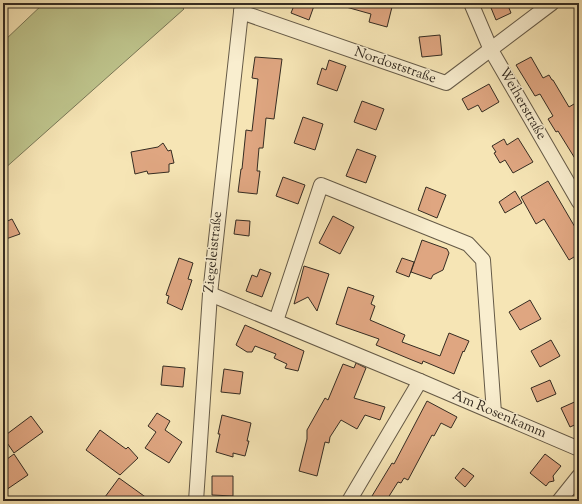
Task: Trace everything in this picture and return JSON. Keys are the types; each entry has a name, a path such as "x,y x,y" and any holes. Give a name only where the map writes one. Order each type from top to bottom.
{"street":[{"name":"Weiherstraße","path":"471,3 491,50 579,202"},
{"name":"Nordoststraße","path":"242,8 446,83 552,3"},
{"name":"Ziegeleistraße","path":"196,501 210,294 242,8"},
{"path":"276,321 321,185 468,244 483,260 494,413"},
{"name":"Am Rosenkamm","path":"210,294 420,381 579,450"},
{"path":"349,501 420,381"},
{"path":"559,501 579,476"}],"green space":[{"path":"44,3 178,3 184,9 3,170 3,40 4,41"}],"building":[{"path":"295,3 315,3 309,20 291,13"},
{"path":"347,3 393,3 387,27 369,22 371,14 346,7"},
{"path":"489,3 507,3 511,13 496,20"},
{"path":"440,35 442,55 422,57 419,37"},
{"path":"255,57 282,59 274,119 266,118 263,148 259,148 257,171 260,171 257,194 238,192 246,130 252,131 258,79 252,78"},
{"path":"531,57 543,78 549,75 569,107 574,104 579,113 579,165 558,131 556,132 548,119 553,116 540,94 535,96 516,65"},
{"path":"329,60 346,66 337,91 317,84 322,68 326,70"},
{"path":"489,84 499,102 482,112 478,105 468,110 462,99"},
{"path":"362,101 384,109 376,130 354,122"},
{"path":"303,117 323,124 315,150 294,143"},
{"path":"518,138 533,162 513,173 505,160 500,163 492,146 504,139 507,145"},
{"path":"163,143 168,151 171,150 174,163 169,164 169,172 148,174 147,171 135,174 131,152 158,147"},
{"path":"357,149 376,156 366,183 346,176"},
{"path":"283,177 305,185 298,204 276,196"},
{"path":"548,181 579,234 579,254 569,260 544,219 536,224 521,197"},
{"path":"426,187 446,195 437,218 418,210"},
{"path":"515,191 522,203 505,213 499,202"},
{"path":"333,216 354,227 340,254 319,243"},
{"path":"12,219 20,234 3,240 3,223"},
{"path":"236,220 250,221 249,236 234,234"},
{"path":"422,240 447,249 449,253 443,270 433,275 431,279 411,272"},
{"path":"179,258 193,263 188,279 192,280 182,310 167,303 169,296 166,295"},
{"path":"402,258 414,262 409,277 396,272"},
{"path":"304,266 329,274 317,311 308,297 294,304"},
{"path":"260,269 271,273 262,297 246,291 252,275 257,277"},
{"path":"348,287 374,296 371,304 375,306 370,320 405,335 402,342 440,356 449,333 469,341 464,352 463,351 454,374 423,361 422,364 376,345 379,339 336,324"},
{"path":"530,300 541,319 520,330 509,312"},
{"path":"245,325 304,351 298,371 285,368 287,364 274,358 276,354 255,346 252,352 247,352 236,345"},
{"path":"551,340 560,356 540,367 531,351"},
{"path":"356,363 366,368 354,398 385,407 380,420 365,415 357,429 341,420 330,437 329,443 325,442 317,476 299,471 307,439 307,430 325,398 328,400 343,364 354,368"},
{"path":"163,366 185,368 183,387 161,385"},
{"path":"224,369 243,372 240,394 221,392"},
{"path":"550,380 556,394 537,402 531,388"},
{"path":"579,400 579,423 570,427 561,408"},
{"path":"427,401 457,417 451,428 441,423 434,436 432,435 408,480 404,478 401,483 398,482 386,501 369,501 392,463 394,464"},
{"path":"157,413 170,421 165,430 182,442 169,463 145,448 156,432 148,426"},
{"path":"222,415 251,423 247,441 249,441 245,456 233,453 233,457 216,452"},
{"path":"31,416 43,432 14,453 3,437"},
{"path":"100,430 126,449 128,447 138,458 120,475 86,450"},
{"path":"14,454 28,475 3,492 3,462"},
{"path":"545,454 561,466 553,476 554,481 549,482 546,486 530,473"},
{"path":"463,468 474,476 465,487 455,478"},
{"path":"212,476 233,476 233,496 212,495"},
{"path":"119,478 151,501 102,501"}]}
